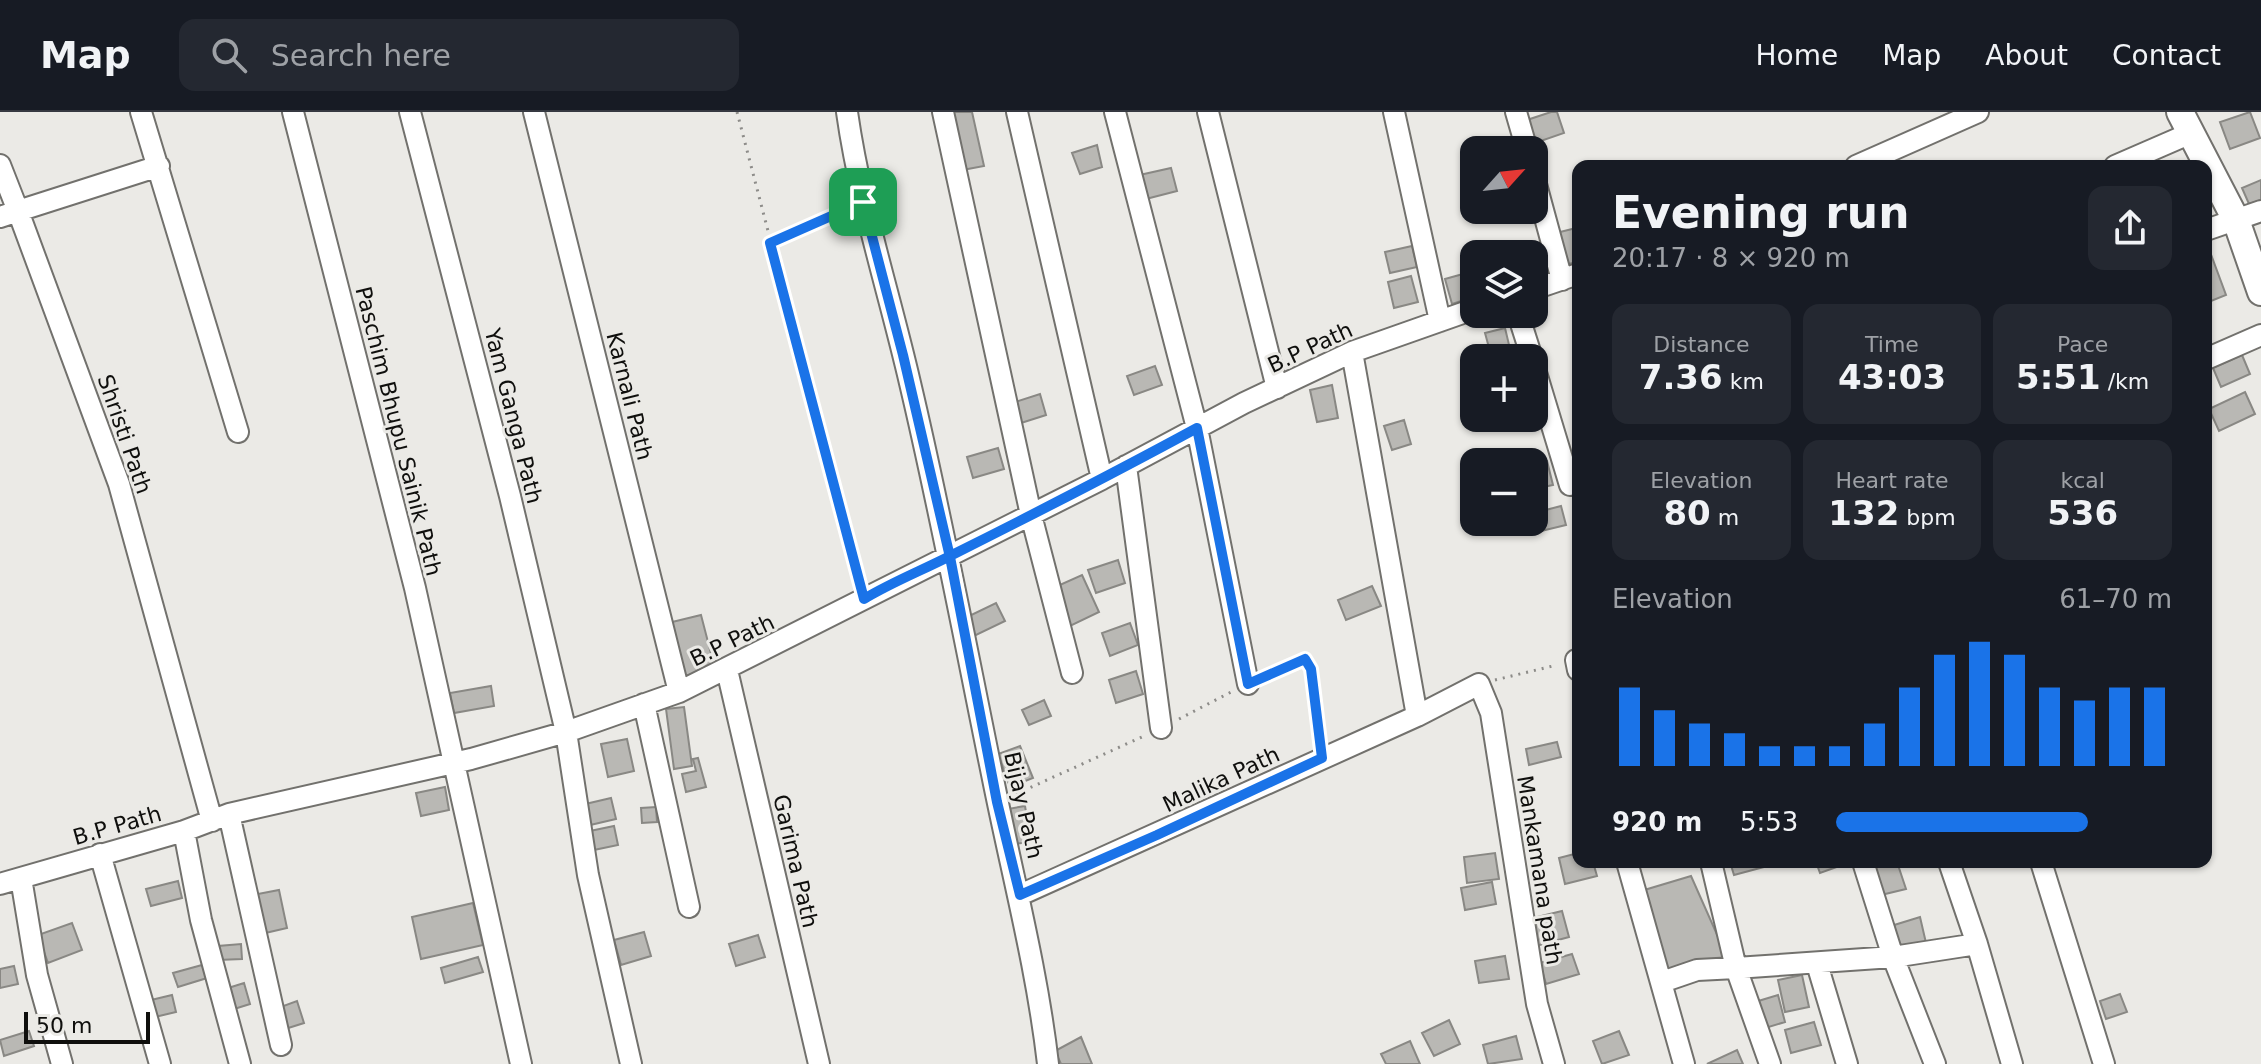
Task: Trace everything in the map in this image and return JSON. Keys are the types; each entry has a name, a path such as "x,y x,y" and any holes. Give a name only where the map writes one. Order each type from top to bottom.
{"street":[{"path":"141,112 238,432"},
{"name":"Paschim Bhupu Sainik Path","path":"293,112 415,588 521,1064"},
{"name":"Yam Ganga Path","path":"410,112 510,496 566,732 588,875 631,1064"},
{"name":"Karnali Path","path":"534,112 679,692"},
{"name":"Bijay Path","path":"847,112 863,202 903,355 950,557 997,802 1020,895 1048,1064"},
{"path":"943,112 1031,515 1072,673"},
{"path":"1017,112 1102,479"},
{"path":"1115,112 1197,428 1248,684"},
{"path":"1208,112 1277,388"},
{"path":"1394,112 1440,321"},
{"path":"1516,112 1523,136"},
{"path":"1870,160 1978,112"},
{"path":"2125,160 2186,123 2211,160"},
{"path":"2212,161 2249,216 2261,292"},
{"name":"Shristi Path","path":"0,165 9,214 119,484 220,818 281,1045"},
{"path":"9,214 159,166"},
{"path":"1548,216 1570,277 1548,284"},
{"path":"2212,228 2249,216"},
{"name":"B.P Path","path":"0,884 220,818 454,763 566,732 679,692 950,557 1277,388 1352,352 1460,314"},
{"path":"2212,356 2261,335"},
{"path":"1352,352 1417,716"},
{"path":"1548,412 1570,485"},
{"path":"1126,466 1161,728"},
{"name":"Garima Path","path":"727,670 819,1064"},
{"name":"Malika Path","path":"1020,895 1417,716 1479,684"},
{"name":"Mankamana path","path":"1479,684 1491,713 1537,1004 1554,1064"},
{"path":"644,704 689,907"},
{"path":"184,831 201,920 240,1064"},
{"path":"100,854 160,1064"},
{"path":"1629,868 1684,1064"},
{"path":"1712,868 1736,968 1770,1064"},
{"path":"1865,868 1893,957 1935,1064"},
{"path":"1951,868 2012,1064"},
{"path":"2043,868 2104,1064"},
{"path":"21,878 37,975 62,1064"},
{"path":"1662,982 1697,970 1893,957 1977,944"},
{"path":"1817,964 1847,1064"}],"path":[{"path":"737,112 864,599"},
{"path":"770,243 863,202"},
{"path":"997,802 1305,659 1311,669 1322,758"},
{"path":"1479,684 1572,666"}],"building":[{"path":"945,112 972,112 984,166 957,171"},
{"path":"1557,112 1564,133 1548,139 1548,136 1533,136 1527,120"},
{"path":"2250,112 2260,138 2230,149 2220,122"},
{"path":"1097,145 1102,167 1080,174 1072,153"},
{"path":"1171,168 1177,191 1142,200 1135,176"},
{"path":"2261,180 2261,200 2249,204 2242,188"},
{"path":"1572,229 1572,263 1563,265 1556,233"},
{"path":"1412,246 1417,267 1390,273 1385,252"},
{"path":"2212,257 2226,295 2212,301"},
{"path":"1460,275 1460,301 1452,304 1445,279"},
{"path":"1411,276 1418,302 1394,308 1388,282"},
{"path":"1505,328 1509,344 1488,344 1485,333"},
{"path":"2242,355 2250,374 2221,387 2213,368"},
{"path":"1155,366 1162,385 1134,395 1127,376"},
{"path":"1332,385 1338,418 1317,422 1310,390"},
{"path":"2245,392 2255,414 2219,431 2212,408"},
{"path":"1040,394 1046,415 1018,424 1012,403"},
{"path":"1404,420 1411,444 1392,450 1384,426"},
{"path":"998,448 1004,469 973,478 967,457"},
{"path":"1548,465 1553,485 1548,486"},
{"path":"1561,506 1566,525 1548,529 1548,509"},
{"path":"1118,560 1125,583 1096,593 1088,570"},
{"path":"1082,575 1099,612 1070,626 1053,588"},
{"path":"1372,586 1381,606 1346,620 1338,600"},
{"path":"996,603 1005,621 974,636 965,618"},
{"path":"701,615 715,669 680,677 668,623"},
{"path":"1130,623 1138,645 1110,656 1102,633"},
{"path":"1136,671 1143,694 1116,703 1109,680"},
{"path":"491,686 494,706 454,713 450,693"},
{"path":"1044,700 1051,716 1029,725 1022,710"},
{"path":"684,707 692,766 674,769 666,709"},
{"path":"627,739 634,771 608,777 601,744"},
{"path":"1557,742 1561,757 1529,765 1526,749"},
{"path":"1020,746 1033,778 1010,787 998,754"},
{"path":"698,758 706,787 686,792 682,774 696,771 693,759"},
{"path":"445,787 449,810 421,816 416,793"},
{"path":"611,798 616,819 586,826 581,805"},
{"path":"1025,806 1031,842 1014,844 1008,809"},
{"path":"656,807 657,822 642,823 641,808"},
{"path":"614,826 618,845 589,851 585,832"},
{"path":"1495,853 1499,879 1467,883 1464,857"},
{"path":"1572,855 1572,868 1595,868 1597,876 1565,884 1559,858"},
{"path":"1732,868 1760,868 1734,875"},
{"path":"1871,868 1899,868 1906,889 1881,895"},
{"path":"1691,876 1727,957 1666,971 1641,891"},
{"path":"178,881 182,898 151,906 146,889"},
{"path":"1492,882 1496,904 1465,910 1461,888"},
{"path":"279,890 287,928 261,934 253,895"},
{"path":"473,903 483,945 421,959 412,917"},
{"path":"1562,911 1569,937 1536,946 1529,919"},
{"path":"1920,917 1926,943 1897,948 1891,926"},
{"path":"72,923 82,950 48,963 38,935"},
{"path":"644,932 651,956 621,965 614,940"},
{"path":"758,935 765,957 736,966 729,944"},
{"path":"241,944 242,959 218,960 218,946"},
{"path":"1572,954 1579,974 1546,984 1540,963"},
{"path":"1505,956 1509,979 1479,983 1475,961"},
{"path":"478,957 483,972 445,983 441,968"},
{"path":"202,965 207,978 178,987 173,973"},
{"path":"14,966 18,984 0,988 0,969"},
{"path":"1802,975 1809,1007 1785,1012 1778,980"},
{"path":"244,983 250,1004 231,1010 225,989"},
{"path":"2120,994 2127,1012 2106,1019 2100,1001"},
{"path":"172,995 176,1012 155,1017 151,1000"},
{"path":"1778,995 1785,1022 1762,1029 1755,1002"},
{"path":"297,1001 304,1023 282,1030 275,1009"},
{"path":"1449,1020 1460,1044 1434,1056 1422,1033"},
{"path":"1814,1022 1821,1045 1791,1053 1785,1030"},
{"path":"29,1031 34,1046 4,1056 0,1040"},
{"path":"1619,1031 1629,1055 1602,1064 1593,1041"},
{"path":"1516,1036 1522,1059 1488,1064 1483,1045"},
{"path":"1081,1037 1092,1064 1061,1064 1055,1051"},
{"path":"1410,1041 1420,1064 1386,1064 1381,1054"},
{"path":"1737,1050 1743,1064 1707,1064"}],"route":[{"path":"863,202 770,243 864,599 893,583 950,557 1102,479 1197,428 1248,684 1305,659 1311,669 1322,758 1020,895 997,802 950,557 903,355 863,202"}]}
